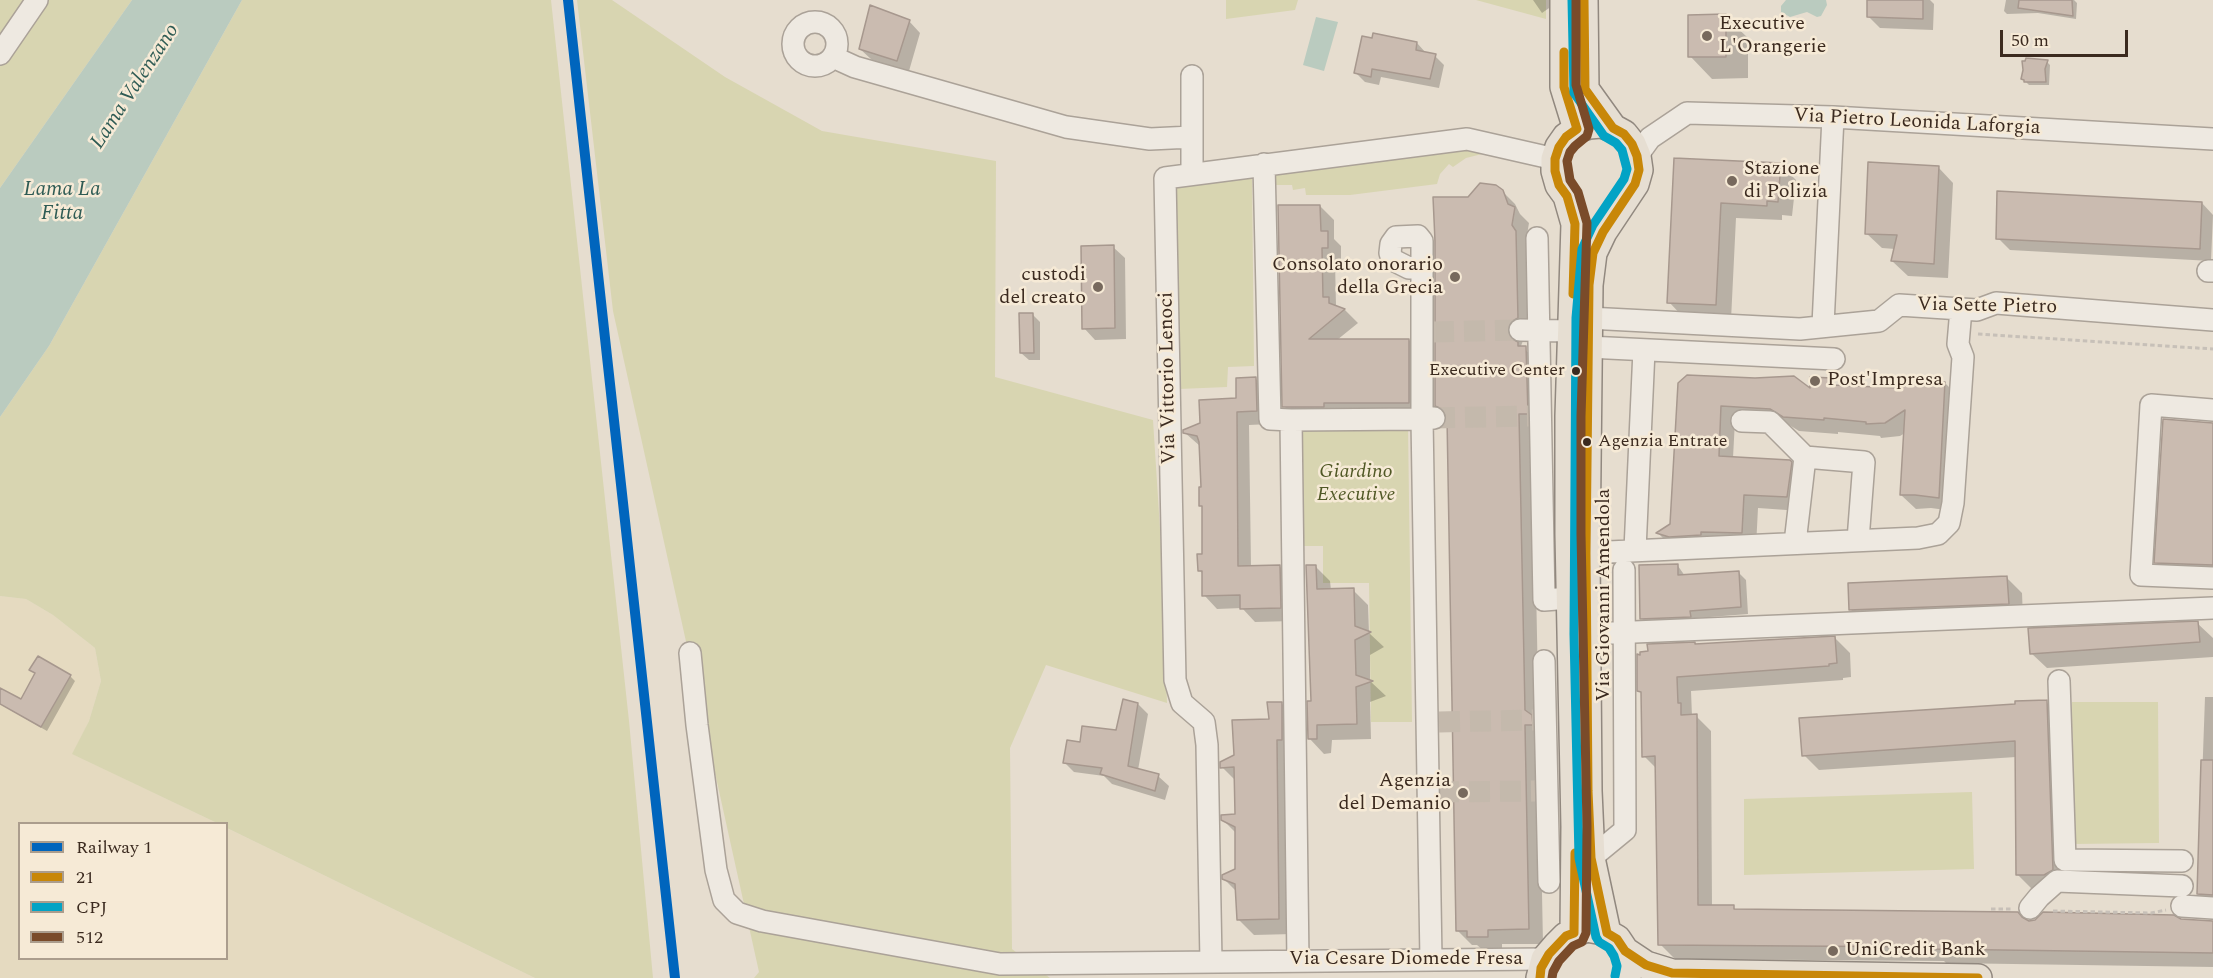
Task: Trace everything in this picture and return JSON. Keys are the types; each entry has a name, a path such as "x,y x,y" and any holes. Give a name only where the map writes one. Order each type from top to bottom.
{"main road":[{"path":"1564,0 1564,87 1577,129"},
{"path":"1584,0 1584,89 1613,128"},
{"path":"1555,159 1563,142 1577,129 1595,125 1613,128 1624,134 1632,144 1637,156"},
{"name":"Via Giovanni Amendola","path":"1627,978 1629,965 1616,942 1591,858 1586,634 1569,472 1569,416 1593,253 1635,184 1639,170 1637,156"},
{"name":"Via Giovanni Amendola","path":"1555,159 1555,171 1559,184 1567,196 1575,224 1583,332 1577,543 1552,716 1573,790 1574,933"},
{"path":"1567,196 1578,204 1591,208 1604,208 1627,195"},
{"path":"1542,969 1566,936 1587,928 1616,942 1647,965 1672,973 1978,978"}],"street":[{"path":"0,54 37,0"},
{"path":"833,57 855,67 1066,127 1150,139 1192,137"},
{"path":"1192,76 1192,174"},
{"name":"Via Pietro Leonida Laforgia","path":"1637,156 1650,138 1687,113 1833,117 2213,139"},
{"path":"1823,325 1833,117"},
{"name":"Via Vittorio Lenoci","path":"1211,962 1207,745 1204,722 1182,703 1175,680 1165,178 1467,139 1555,159"},
{"path":"1264,164 1270,419 1428,418"},
{"path":"1538,238 1529,330 1535,416 1542,471 1544,600 1570,598"},
{"path":"1422,267 1428,331 1434,722 1431,960"},
{"name":"Via Sette Pietro","path":"1583,332 1800,329 1879,321 1899,306 1977,310 1996,303 2213,320"},
{"path":"1542,535 1577,543 1635,550 1918,538 1938,534 1949,523 1953,503 1963,357 1958,344 1961,309"},
{"path":"1529,330 1583,332 1644,350 1834,359"},
{"path":"1635,550 1644,350"},
{"path":"2213,410 2151,405 2141,576 2213,578"},
{"path":"1535,416 1569,416"},
{"path":"1291,420 1298,961"},
{"path":"1742,421 1770,423 1805,457 1864,462 1858,540"},
{"path":"1795,543 1805,457"},
{"path":"1542,471 1569,472"},
{"path":"1591,858 1626,830 1624,570"},
{"path":"1586,634 2213,608"},
{"name":"Via Cesare Diomede Fresa","path":"690,653 716,870 724,900 737,913 762,921 1000,964 1431,960 1542,969"},
{"path":"1544,661 1552,716 1541,791 1548,827 1549,882"},
{"path":"2059,681 2065,860 2182,861"},
{"path":"1541,791 1573,790"},
{"path":"1548,827 1575,827"},
{"path":"2029,913 2019,906 2035,881 2057,881 2182,896 2213,908"}],"path":[{"path":"1959,333 2213,349"},
{"path":"1991,909 2029,913 2151,914 2182,896"}],"shaded area":[{"path":"0,596 26,599 53,615 95,648 101,681 89,721 73,754 215,822 18,822 18,960 228,960 228,828 535,978 0,978"}],"green space":[{"path":"0,0 30,0 0,45"},
{"path":"44,0 132,0 0,188 0,66"},
{"path":"242,0 551,0 629,721 653,978 535,978 228,828 228,822 215,822 72,754 89,721 101,681 95,648 53,615 26,599 0,596 0,417 49,346"},
{"path":"577,0 612,0 725,77 822,131 996,161 995,377 1153,420 1163,576 1167,703 1046,665 1010,748 1012,949 1050,978 754,978 759,972 613,311"},
{"path":"1226,0 1298,0 1295,10 1226,19"},
{"path":"1476,0 1546,0 1546,19"},
{"path":"1455,149 1483,150 1482,154 1466,158 1453,167 1449,164 1440,174 1437,184 1350,195 1306,195 1305,188 1293,190 1292,185 1275,185 1275,173"},
{"path":"1252,177 1254,366 1228,367 1227,387 1179,389 1174,188"},
{"name":"Giardino Executive","path":"1303,425 1408,425 1412,722 1371,722 1369,583 1323,583 1323,546 1303,546"},
{"path":"2072,702 2158,702 2159,843 2073,844"},
{"path":"1972,792 1974,869 1744,875 1744,799"}],"water":[{"name":"Lama La Fitta","path":"132,0 242,0 49,346 0,417 0,188"},
{"path":"1786,0 1826,0 1827,5 1821,16 1817,17 1807,12 1790,17 1781,12 1781,6"},
{"path":"1316,17 1338,22 1324,71 1303,65"}],"building":[{"path":"1867,0 1923,0 1923,19 1867,17"},
{"path":"2019,0 2072,0 2073,16 2018,8"},
{"path":"870,5 910,20 897,61 859,49"},
{"name":"Executive L'Orangerie","path":"1726,14 1726,57 1688,57 1688,15"},
{"path":"1373,33 1417,42 1416,50 1436,54 1430,79 1372,69 1371,77 1354,73 1362,36 1372,38"},
{"path":"2026,58 2048,60 2045,69 2046,82 2024,82 2021,79 2022,61"},
{"path":"1674,158 1781,163 1778,202 1767,201 1767,206 1721,203 1716,305 1667,303"},
{"path":"1868,162 1939,166 1934,264 1891,261 1897,235 1865,234"},
{"path":"1480,183 1496,185 1503,190 1508,204 1515,207 1512,225 1516,231 1518,318 1509,323 1507,330 1509,337 1518,342 1518,346 1526,346 1528,414 1519,414 1525,710 1532,715 1533,725 1525,725 1529,929 1488,930 1488,937 1467,937 1467,931 1456,931 1447,418 1444,410 1435,406 1433,197 1468,197"},
{"path":"1997,191 2202,202 2200,249 1996,239"},
{"path":"1278,205 1320,205 1321,231 1328,231 1328,248 1322,248 1323,297 1329,297 1329,303 1345,309 1309,339 1409,339 1409,403 1324,403 1324,407 1282,407"},
{"name":"custodi del creato","path":"1114,245 1115,328 1082,329 1081,246"},
{"path":"1019,313 1033,313 1034,353 1020,353"},
{"path":"1687,375 1755,378 1794,376 1810,388 1810,377 1832,378 1831,385 1900,388 1901,383 1919,384 1919,379 1945,382 1939,498 1900,495 1905,410 1885,423 1866,424 1866,422 1824,418 1824,420 1783,417 1770,409 1721,406 1719,456 1790,460 1792,462 1787,497 1744,495 1742,533 1701,532 1701,535 1669,537 1656,533 1670,524 1678,383"},
{"path":"1256,377 1257,411 1237,412 1238,566 1280,565 1281,608 1240,609 1240,595 1202,596 1202,571 1198,571 1197,554 1202,554 1199,442 1197,436 1183,433 1183,430 1200,423 1199,400 1236,398 1236,378"},
{"path":"2163,419 2213,423 2213,565 2154,563"},
{"path":"1678,564 1678,575 1739,571 1741,607 1690,611 1691,617 1640,619 1639,565"},
{"path":"1306,565 1316,565 1317,589 1354,588 1355,626 1371,632 1355,640 1356,675 1373,681 1356,687 1357,724 1317,725 1317,739 1308,739 1307,701 1311,701"},
{"path":"2007,576 2009,604 1849,610 1848,583"},
{"path":"2198,621 2200,642 2030,654 2028,628"},
{"path":"1835,636 1837,663 1829,664 1829,666 1677,677 1681,715 1697,714 1698,905 1734,905 1734,909 2018,912 2029,921 2035,920 2043,912 2174,915 2181,919 2213,921 2213,953 1930,949 1930,947 1658,945 1655,756 1642,757 1641,692 1637,691 1637,654 1648,651 1647,644 1695,642 1695,644"},
{"path":"38,656 71,675 41,727 0,704 0,688 21,699 35,673 29,670"},
{"path":"1123,699 1138,703 1128,766 1159,774 1155,791 1100,774 1102,768 1063,763 1067,740 1080,742 1082,726 1116,730"},
{"path":"2047,700 2053,870 2044,875 2016,875 2015,741 1802,756 1799,718"},
{"path":"1267,702 1282,702 1282,740 1277,740 1279,919 1237,920 1235,884 1222,879 1222,875 1235,869 1235,827 1221,820 1221,815 1235,814 1234,767 1220,768 1220,762 1234,755 1232,720 1269,719"},
{"path":"2201,760 2213,760 2213,895 2197,894"}],"tunnel":[{"path":"1433,332 1520,330"},
{"path":"1434,418 1529,416"},
{"path":"1439,722 1537,720"},
{"path":"1438,792 1536,791"}],"rail line":[{"name":"1","path":"568,0 675,978"}],"transit line":[{"name":"CPJ","path":"1572,0 1574,93 1604,136 1616,143 1622,150 1627,169 1624,179 1593,225 1582,249 1576,318 1574,634 1579,858 1596,937 1599,942 1609,948 1614,956 1617,966 1615,976"},
{"name":"512","path":"1552,978 1559,961 1573,946 1582,942 1586,933 1587,827 1581,416 1587,223 1578,192 1570,180 1567,161 1570,152 1587,136 1589,129 1576,85 1576,0"},
{"name":"21","path":"1584,0 1585,89 1613,128 1624,134 1632,144 1639,170 1635,184 1603,232 1593,253 1589,285 1586,553 1588,791 1591,858 1607,933 1617,939 1625,951 1646,965 1672,973 1978,978"},
{"name":"21","path":"1564,52 1564,87 1577,129 1566,137 1559,147 1555,159 1555,171 1559,185 1567,196 1575,224 1573,294"},
{"name":"21","path":"1540,978 1541,968 1549,954 1566,936 1574,933 1575,853"}],"place":[{"name":"Executive L'Orangerie","path":"1707,36"},
{"name":"Stazione di Polizia","path":"1732,181"},
{"name":"Consolato onorario della Grecia","path":"1455,277"},
{"name":"custodi del creato","path":"1098,287"},
{"name":"Executive Center","path":"1576,371"},
{"name":"Post'Impresa","path":"1815,381"},
{"name":"Agenzia Entrate","path":"1587,442"},
{"name":"Agenzia del Demanio","path":"1463,793"},
{"name":"UniCredit Bank","path":"1833,951"}],"water label":[{"name":"Lama Valenzano","path":"136,87"}]}
